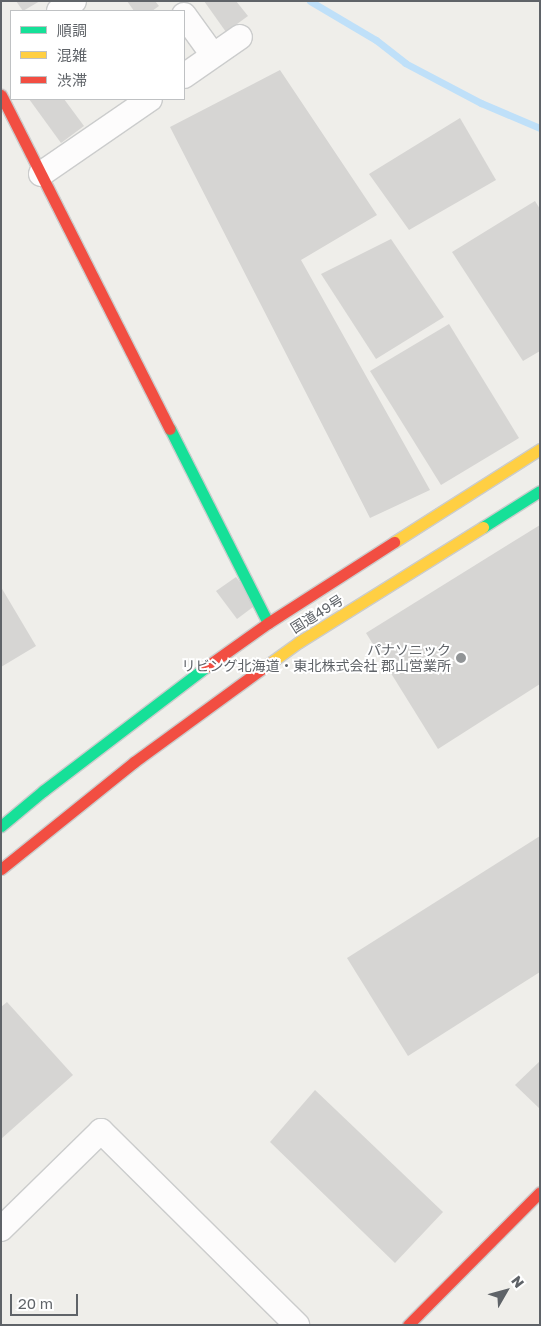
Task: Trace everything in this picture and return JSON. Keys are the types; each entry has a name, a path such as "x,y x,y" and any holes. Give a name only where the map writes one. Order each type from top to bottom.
{"main road":[{"path":"1,95 268,623"},
{"name":"国道49号","path":"1,826 43,791 268,623 540,449"},
{"name":"国道49号","path":"1,869 134,762 299,642 540,491"},
{"path":"408,1325 540,1192"}],"street":[{"path":"60,10 74,1"},
{"path":"185,16 213,55"},
{"path":"185,75 240,37"},
{"path":"41,174 149,100"},
{"path":"1,1229 101,1131 296,1325"}],"building":[{"path":"16,1 40,1 25,10 22,10"},
{"path":"127,1 155,1 159,6 153,10 133,10"},
{"path":"204,1 236,1 248,16 226,32"},
{"path":"280,70 377,215 301,260 430,490 370,518 170,127"},
{"path":"30,100 65,100 84,126 61,143"},
{"path":"460,118 496,180 409,230 369,174"},
{"path":"535,201 540,209 540,351 523,361 452,252"},
{"path":"391,239 444,317 376,359 321,274"},
{"path":"449,324 519,438 441,485 370,371"},
{"name":"パナソニック リビング北海道・東北株式会社 郡山営業所","path":"540,525 540,684 438,749 366,633"},
{"path":"236,577 257,604 237,619 216,591"},
{"path":"1,587 36,646 1,667"},
{"path":"540,836 540,972 408,1056 347,958"},
{"path":"7,1002 73,1075 1,1139 1,1007"},
{"path":"540,1061 540,1109 515,1085"},
{"path":"315,1090 443,1212 395,1263 270,1142"}],"waterway":[{"path":"310,1 376,40 405,63 481,103 540,128"}],"traffic: fast":[{"path":"170,429 268,623"},
{"path":"483,527 540,491"},
{"path":"1,826 43,791 206,667"}],"traffic: slow":[{"path":"394,542 540,449"},
{"path":"270,663 299,642 483,527"}],"traffic: jam":[{"path":"1,95 170,429"},
{"path":"206,667 268,623 394,542"},
{"path":"1,869 134,762 270,663"},
{"path":"408,1325 540,1192"}],"place":[{"name":"パナソニック リビング北海道・東北株式会社 郡山営業所","path":"461,658"}]}
